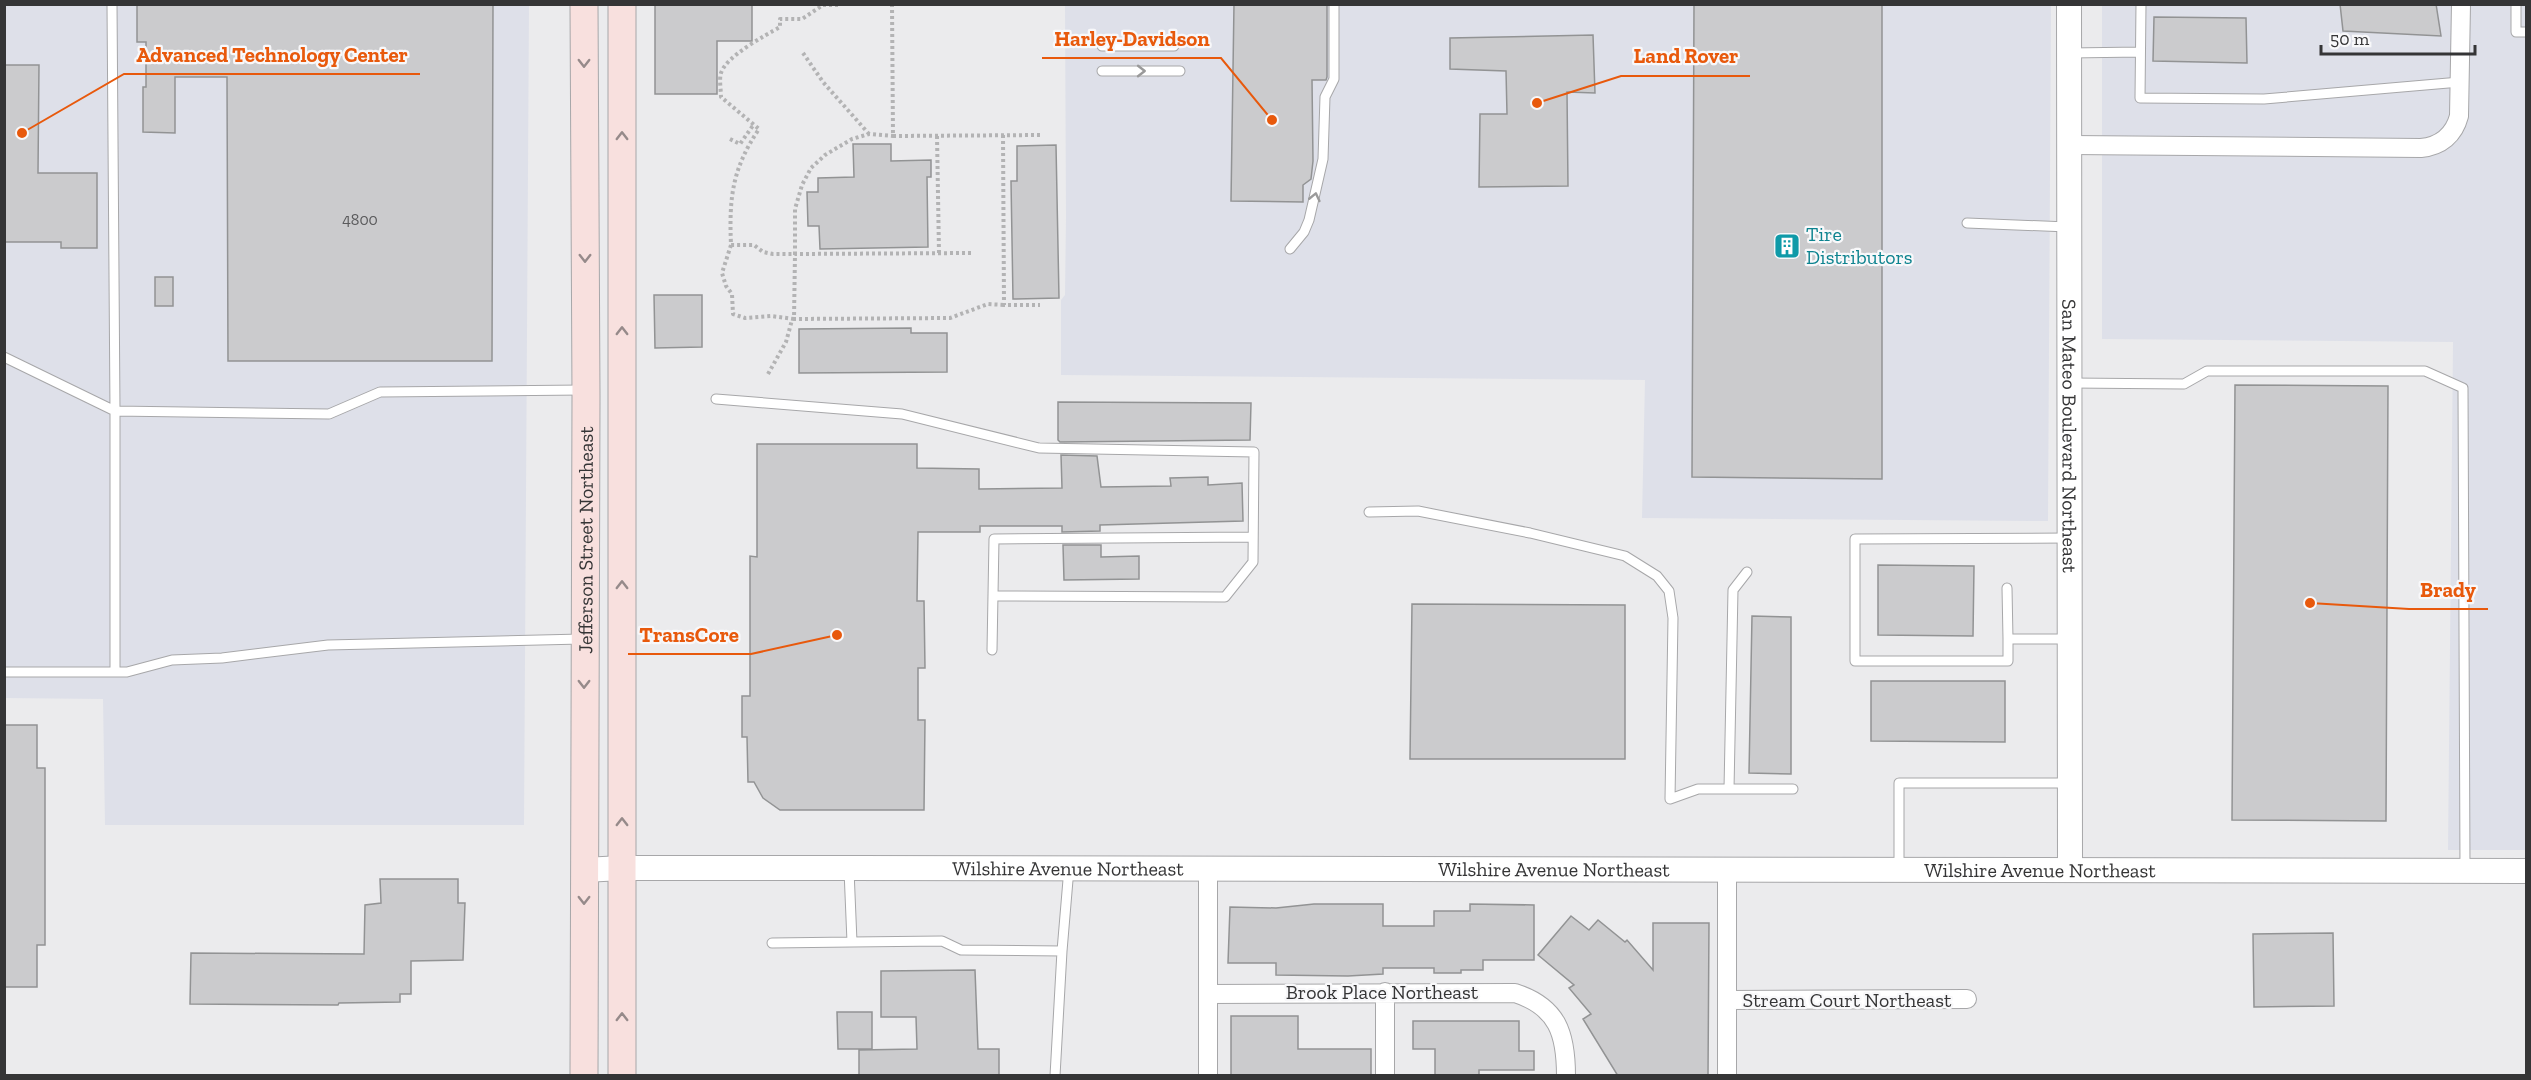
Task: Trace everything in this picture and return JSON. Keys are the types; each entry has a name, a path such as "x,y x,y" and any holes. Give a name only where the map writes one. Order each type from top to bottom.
{"main road":[{"name":"Jefferson Street Northeast","path":"584,4 586,390 584,1076"},
{"name":"Jefferson Street Northeast","path":"622,4 622,1076"}],"street":[{"name":"San Mateo Boulevard Northeast","path":"2070,4 2070,869"},
{"path":"2070,145 2430,147 2446,139 2457,125 2461,4"},
{"name":"Wilshire Avenue Northeast","path":"584,870 622,868 1208,868 2526,871"},
{"path":"1208,868 1208,1076"},
{"path":"1727,869 1727,1076"},
{"path":"1385,992 1385,1076"},
{"name":"Brook Place Northeast","path":"1208,994 1515,993 1528,997 1550,1014 1563,1036 1566,1049 1566,1076"},
{"name":"Stream Court Northeast","path":"1727,1000 1967,999"}],"lane":[{"path":"112,4 115,672"},
{"path":"1290,249 1304,232 1309,220 1323,159 1325,97 1334,80 1334,4"},
{"path":"2141,4 2140,98 2264,99 2460,82"},
{"path":"2517,4 2517,32 2526,32"},
{"path":"1102,46 1174,46"},
{"path":"2070,53 2140,52"},
{"path":"1102,71 1179,70"},
{"path":"1967,223 2071,227"},
{"path":"4,357 115,411 329,414 380,392 586,390"},
{"path":"2071,383 2184,384 2207,371 2425,371 2463,388 2465,871"},
{"path":"716,399 902,414 1039,448 1254,452 1252,562 1225,597 993,596"},
{"path":"1370,512 1418,511 1530,533 1625,556 1658,576 1669,591 1674,618 1670,799 1698,789 1793,789"},
{"path":"992,650 994,539 1253,537"},
{"path":"2007,588 2008,661 1855,661 1855,539 2071,538"},
{"path":"1729,789 1733,590 1747,572"},
{"path":"4,672 127,672 172,660 222,658 328,645 585,639"},
{"path":"2008,639 2071,639"},
{"path":"1899,869 1899,783 2070,783"},
{"path":"849,868 852,942"},
{"path":"1055,1076 1069,868"},
{"path":"772,943 942,941 961,950 1062,951"}],"path":[{"path":"880,4 824,4 802,19 780,19 780,27 752,44 728,63 721,72 721,97 759,129 746,149 736,172 731,192 731,245 722,273 726,286 732,294 733,314 745,318 771,316 793,319 950,318 988,304 1040,305"},
{"path":"892,4 893,136"},
{"path":"803,53 823,82 869,134"},
{"path":"730,139 740,144 754,124"},
{"path":"768,374 786,342 793,319 795,209 802,185 811,168 825,155 852,139 869,134 893,136 1042,135"},
{"path":"1003,135 1004,305"},
{"path":"937,136 939,253"},
{"path":"731,245 754,245 763,252 773,254 971,253"}],"shaded area":[{"path":"5,5 529,5 524,825 105,825 103,699 5,698"},
{"path":"1065,5 2051,5 2048,521 1642,518 1645,380 1061,375 1061,300 1065,295 1066,217"},
{"path":"2102,5 2526,5 2526,850 2448,850 2453,342 2102,339"}],"building":[{"path":"137,4 493,4 492,361 228,361 227,77 175,77 175,133 143,132 146,42 137,42"},
{"path":"655,4 752,4 752,41 717,41 717,94 655,94"},
{"path":"1234,4 1327,4 1327,77 1326,80 1312,80 1313,161 1311,179 1303,185 1303,202 1231,201"},
{"name":"Tire Distributors","path":"1694,4 1882,4 1882,479 1692,477"},
{"path":"2340,4 2436,4 2441,36 2343,31"},
{"path":"2154,17 2246,18 2247,63 2153,61"},
{"path":"1593,35 1595,93 1567,92 1568,186 1479,187 1480,114 1507,114 1506,71 1450,69 1450,38"},
{"path":"4,65 39,65 38,173 97,173 97,248 61,248 61,242 4,242"},
{"path":"853,144 891,144 891,161 931,160 931,177 927,177 928,247 820,249 819,226 808,226 807,192 818,192 818,178 854,177"},
{"path":"1056,145 1059,298 1013,299 1011,181 1017,181 1017,146"},
{"path":"155,277 173,277 173,306 155,306"},
{"path":"654,295 702,295 702,347 655,348"},
{"path":"911,328 911,333 947,333 947,372 799,373 799,329"},
{"path":"2235,385 2388,386 2386,821 2232,820"},
{"path":"1058,402 1251,403 1250,440 1060,442 1058,440"},
{"path":"757,444 917,444 917,468 979,469 979,489 1062,488 1061,455 1097,456 1101,487 1171,486 1170,478 1208,477 1208,485 1242,483 1243,521 1100,525 1100,531 1062,532 1062,526 980,526 980,532 918,532 917,601 924,601 925,668 918,668 918,720 925,720 924,810 780,810 763,798 754,782 748,782 747,737 742,737 742,696 750,696 750,556 757,557"},
{"path":"1063,545 1101,545 1101,557 1139,556 1139,579 1064,580"},
{"path":"1878,565 1974,566 1973,636 1878,635"},
{"path":"1412,604 1625,605 1625,759 1410,759"},
{"path":"1752,616 1791,617 1791,774 1749,773"},
{"path":"1871,681 2005,681 2005,742 1871,741"},
{"path":"4,725 37,725 37,768 45,768 45,945 37,945 37,987 4,987"},
{"path":"380,879 458,879 458,903 465,903 463,960 411,961 411,994 400,994 400,1002 339,1003 338,1005 190,1004 191,953 364,954 365,905 381,903"},
{"path":"1314,904 1383,904 1383,926 1434,926 1434,911 1470,911 1470,904 1534,905 1534,960 1483,960 1483,970 1461,970 1461,973 1434,973 1434,968 1383,968 1383,974 1348,976 1276,975 1276,963 1228,963 1230,907 1276,908"},
{"path":"1571,916 1589,930 1598,920 1625,942 1627,940 1653,970 1653,923 1709,923 1708,1076 1618,1076 1583,1019 1591,1014 1569,988 1574,985 1538,955"},
{"path":"2333,933 2334,1006 2254,1007 2253,934"},
{"path":"975,970 978,1049 999,1049 999,1076 859,1076 859,1050 917,1049 916,1017 881,1017 881,971"},
{"path":"837,1012 872,1012 872,1049 838,1049"},
{"path":"1231,1016 1298,1016 1298,1049 1371,1049 1371,1076 1231,1076"},
{"path":"1413,1021 1519,1021 1519,1051 1534,1051 1534,1070 1479,1070 1479,1076 1435,1076 1435,1049 1413,1049"}],"place":[{"name":"Land Rover","path":"1537,103"},
{"name":"Harley-Davidson","path":"1272,120"},
{"name":"Advanced Technology Center","path":"22,133"},
{"name":"Tire Distributors","path":"1787,246"},
{"name":"Brady","path":"2310,603"},
{"name":"TransCore","path":"837,635"}]}
